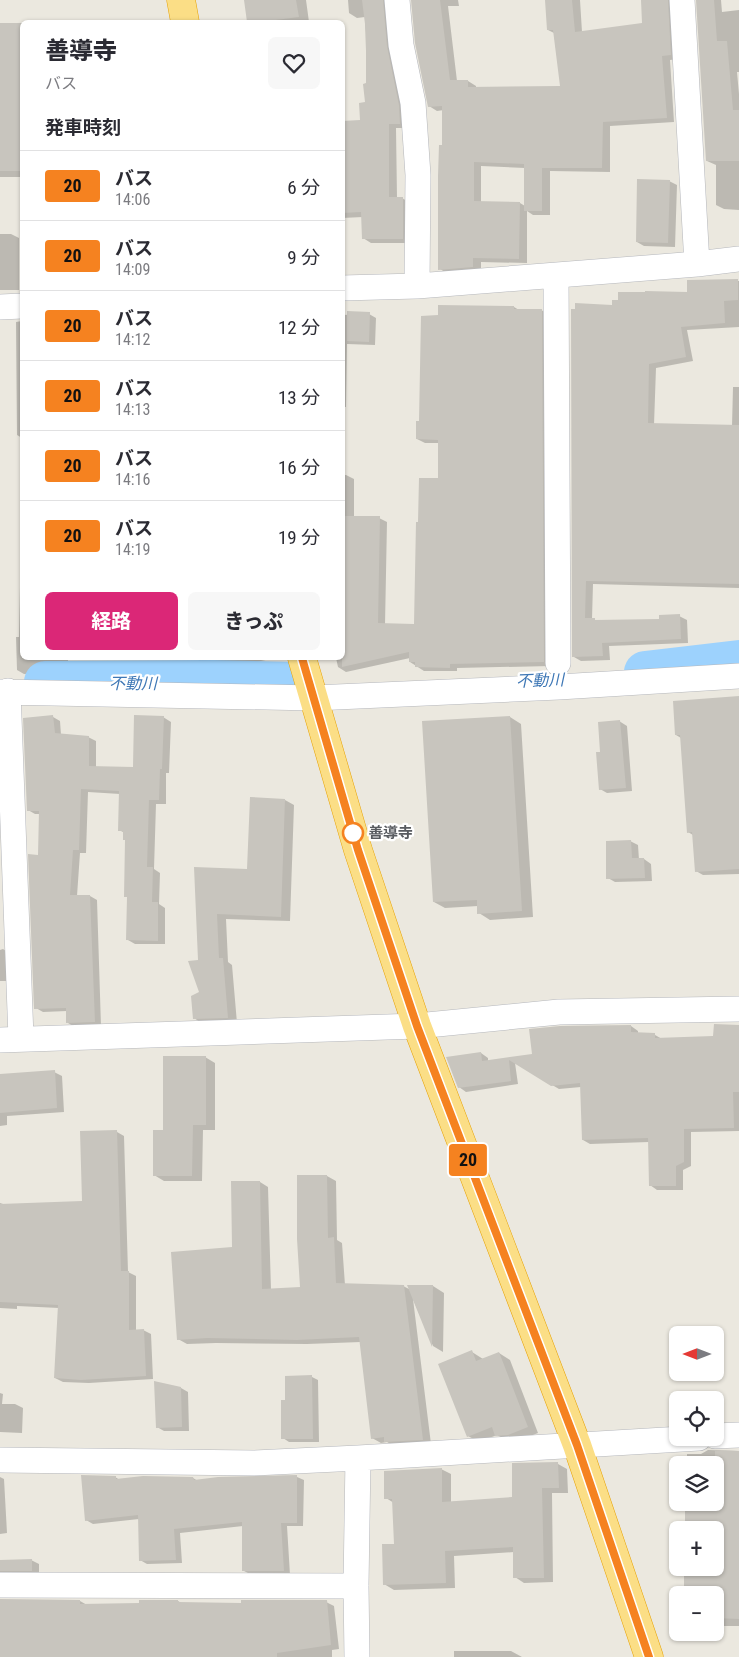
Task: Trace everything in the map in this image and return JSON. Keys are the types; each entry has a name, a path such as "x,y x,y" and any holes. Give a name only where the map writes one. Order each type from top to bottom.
{"highway":[{"path":"181,0 185,20"},
{"path":"303,660 358,850 417,1026 577,1445 649,1657"}],"street":[{"path":"397,0 401,45 413,103 418,175 417,286"},
{"path":"682,0 697,264"},
{"path":"345,288 417,286 739,260"},
{"path":"556,276 558,663"},
{"path":"0,307 20,306"},
{"path":"739,676 559,687 314,698 4,691 11,1039 417,1026 559,1012 739,1009"},
{"path":"724,1436 739,1435"},
{"path":"0,1460 254,1463 669,1440"},
{"path":"357,1657 358,1458"},
{"path":"0,1585 356,1586"}],"building":[{"path":"244,0 296,0 299,17 276,20 247,20"},
{"path":"362,0 383,0 387,46 399,105 400,124 389,124 389,197 403,197 403,239 362,239 361,212 345,213 345,121 360,120 359,103 365,102 363,84 366,83 366,32"},
{"path":"411,0 440,0 450,80 468,80 468,87 560,86 553,30 547,30 545,0 572,0 575,32 642,23 641,0 668,0 671,55 662,56 667,118 603,122 602,168 542,168 542,211 524,211 524,164 474,162 474,201 520,202 519,259 473,258 473,267 438,270 438,176 439,145 442,145 442,106 428,107 415,43"},
{"path":"696,0 714,0 717,41 727,41 733,110 739,110 739,161 706,161"},
{"path":"0,23 20,23 20,171 0,171"},
{"path":"637,179 670,180 668,243 636,242"},
{"path":"738,279 738,300 724,301 725,323 681,327 686,357 649,364 648,423 739,425 739,584 586,581 585,618 595,618 595,620 659,619 659,615 680,614 681,639 602,643 603,656 572,657 571,309 575,309 575,303 612,305 612,300 618,300 618,292 687,292 687,280"},
{"path":"438,305 514,306 514,309 542,309 544,662 450,664 450,668 415,667 415,662 409,662 409,652 342,667 342,660 345,660 345,516 380,516 378,623 414,624 419,478 438,478 438,440 416,439 416,421 419,421 421,316 438,315"},
{"path":"347,311 370,312 369,342 347,341"},
{"path":"739,696 739,869 695,872 692,832 687,833 680,735 675,735 673,701"},
{"path":"53,715 55,733 89,736 89,766 133,767 134,715 164,716 159,800 149,800 147,867 153,867 152,902 158,902 158,941 126,940 127,897 124,897 125,840 123,840 123,831 118,831 119,791 81,789 79,850 73,850 70,895 90,895 95,1022 66,1023 66,1008 34,1009 28,854 38,855 39,811 27,811 23,718"},
{"path":"510,716 522,911 477,914 477,900 433,902 422,721"},
{"path":"620,720 626,788 599,790 596,752 600,752 598,722"},
{"path":"250,797 285,799 281,917 217,914 219,958 223,958 228,1018 193,1019 191,996 199,992 188,961 198,960 194,867 247,869"},
{"path":"631,840 632,858 644,858 645,878 606,879 606,841"},
{"path":"714,1024 739,1025 739,1092 733,1092 734,1128 684,1129 684,1162 676,1166 676,1186 649,1186 648,1138 582,1140 580,1083 551,1086 509,1060 511,1081 458,1088 446,1057 481,1052 482,1061 532,1054 529,1029 560,1026 631,1025 631,1032 655,1033 655,1038 713,1036"},
{"path":"163,1056 206,1056 206,1125 193,1125 192,1176 153,1176 153,1130 163,1130"},
{"path":"55,1070 57,1108 0,1113 0,1074"},
{"path":"117,1130 121,1271 129,1271 129,1330 144,1329 146,1376 81,1380 54,1378 58,1305 0,1302 0,1204 82,1201 80,1131"},
{"path":"297,1175 327,1175 328,1238 334,1237 336,1283 404,1285 423,1440 384,1442 384,1437 371,1439 359,1337 297,1340 207,1338 177,1340 171,1252 232,1247 231,1181 260,1181 262,1289 300,1287 297,1239"},
{"path":"407,1285 433,1285 432,1347"},
{"path":"472,1350 476,1361 499,1352 528,1427 508,1435 495,1436 492,1427 467,1437 438,1364"},
{"path":"312,1375 313,1439 281,1439 281,1400 285,1400 285,1376"},
{"path":"154,1381 181,1387 182,1427 156,1428"},
{"path":"715,1450 739,1451 739,1619 724,1618 724,1586 684,1586 684,1576 724,1576 724,1521 685,1521 685,1511 724,1511 724,1456 715,1456"},
{"path":"558,1462 559,1488 542,1488 544,1578 513,1578 513,1547 445,1551 446,1583 383,1585 382,1544 394,1544 392,1499 384,1499 384,1471 442,1468 442,1502 512,1497 512,1463"},
{"path":"81,1475 116,1476 116,1479 143,1476 193,1477 194,1480 218,1477 297,1475 297,1523 281,1523 284,1571 242,1571 242,1522 174,1529 176,1560 139,1561 138,1515 85,1521"},
{"path":"32,1559 32,1571 0,1571 0,1560"},
{"path":"0,1599 80,1600 80,1604 139,1603 139,1600 241,1603 241,1600 327,1600 331,1645 277,1653 277,1657 0,1657"}],"waterway":[{"name":"不動川","path":"645,672 739,661"},
{"name":"不動川","path":"45,682 213,681 297,683"}],"bus line":[{"name":"20","path":"303,660 358,850 417,1026 577,1445 649,1657"}],"place":[{"name":"善導寺","path":"353,833"}]}
